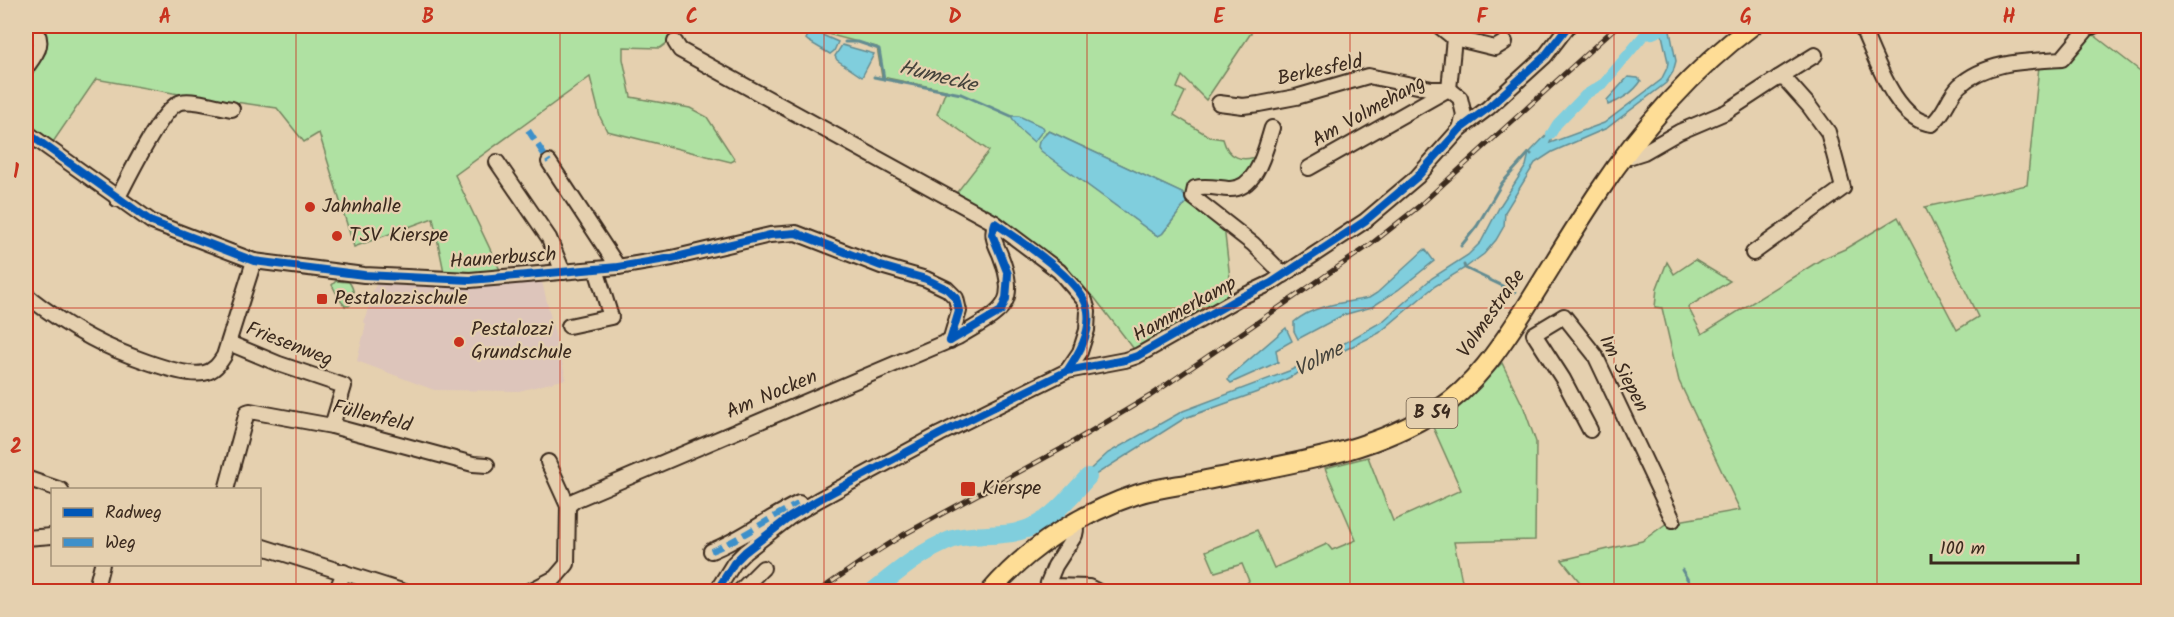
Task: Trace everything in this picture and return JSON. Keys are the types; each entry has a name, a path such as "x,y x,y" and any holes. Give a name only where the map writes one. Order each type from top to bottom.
{"main road":[{"name":"Volmestraße","path":"990,591 1040,545 1111,504 1141,494 1320,456 1356,446 1398,431 1441,408 1484,368 1622,159 1705,64 1752,26"}],"street":[{"path":"26,68 39,49 38,33 33,26"},
{"path":"1439,26 1454,38 1495,48 1505,42"},
{"name":"Hammerkamp","path":"716,591 734,563 745,552 808,506 940,434 1067,371 1137,356 1284,275 1365,221 1417,177 1460,129 1488,108 1545,56 1568,26"},
{"path":"1862,26 1897,99 1908,113 1923,123 1932,124 1940,118 1958,87 1974,76 1995,67 2019,62 2062,59 2088,28 2094,26"},
{"path":"1454,38 1449,89 1460,98 1464,115 1460,129"},
{"path":"675,42 680,50 995,223 1059,271 1085,301 1088,311 1087,330 1080,352 1067,371"},
{"path":"1622,159 1644,152 1679,132 1726,112 1815,55"},
{"name":"Berkesfeld","path":"1219,104 1243,106 1296,97 1368,76 1432,89 1449,89"},
{"path":"1753,253 1844,188 1828,132 1785,79 1778,78"},
{"name":"Am Volmehang","path":"1309,168 1449,89"},
{"path":"117,199 154,130 173,105 183,101 232,109"},
{"path":"1272,128 1254,174 1247,183 1231,189 1200,186 1194,188 1193,197 1253,244 1284,275"},
{"name":"Haunerbusch","path":"26,132 152,222 254,261 319,271 420,279 470,280 618,267 672,258 770,235 796,233 881,266 926,279 946,289 957,298 959,311 950,341"},
{"name":"Haunerbusch","path":"497,162 549,238 563,272"},
{"path":"549,162 618,267"},
{"name":"Am Nocken","path":"568,506 575,500 950,341 1001,311 1006,299 1008,274 992,234 995,223"},
{"name":"Friesenweg","path":"254,261 228,343 279,364 344,386 333,426"},
{"path":"569,326 611,317 596,269"},
{"path":"26,295 91,338 184,373 204,373 215,369 224,356 228,343"},
{"name":"Im Siepen","path":"1534,334 1564,316 1595,355 1673,520"},
{"path":"1510,331 1534,334 1563,379 1590,430"},
{"name":"Füllenfeld","path":"226,488 247,412 250,411 333,426 473,464 487,465"},
{"path":"528,591 555,578 567,564 568,506 548,462"},
{"path":"26,478 58,488"},
{"path":"711,550 723,546 777,513 805,500 808,506"},
{"path":"1073,525 1076,530 1075,535 1055,566 1048,583 1052,586 1089,587 1099,591"},
{"path":"26,538 51,536"},
{"path":"261,546 405,591"},
{"path":"95,591 101,566"},
{"path":"739,591 763,568"},
{"path":"336,591 344,572"}],"shaded area":[{"name":"Pestalozzi Grundschule","path":"541,278 566,379 519,391 434,390 357,361 366,324 364,322 374,288 378,283 452,288"}],"green space":[{"path":"40,26 669,26 672,39 660,48 623,47 623,59 631,97 690,108 707,117 735,160 731,162 607,131 600,117 590,77 455,175 500,270 445,277 433,218 354,247 319,133 304,142 277,108 96,79 51,145 26,126 26,79 46,52 43,29"},
{"path":"797,26 1259,26 1255,27 1206,100 1182,76 1177,88 1185,92 1174,115 1210,137 1223,139 1232,155 1247,159 1260,155 1248,180 1194,186 1224,226 1232,296 1137,353 1094,297 1090,300 954,196 989,151 937,114 946,90 882,77 877,47","holes":["1049,131 1182,193 1186,198 1186,203 1163,233 1158,236 1042,151 1046,132"]},
{"path":"2090,32 2148,77 2148,591 1587,591 1562,560 1642,541 1667,523 1740,510 1679,381 1662,308 1655,307 1657,288 1667,262 1674,274 1695,260 1730,281 1688,307 1702,334 1822,259 1845,249 1898,217 1957,330 1978,317 1925,207 2027,185 2039,66"},
{"path":"336,281 349,282 351,285 353,297 349,306 345,306 340,300 332,285"},
{"path":"1502,363 1524,408 1536,442 1535,540 1454,542 1464,591 1236,591 1249,581 1242,564 1215,572 1206,551 1257,530 1274,568 1327,544 1332,550 1356,540 1325,468 1368,457 1393,521 1461,490 1432,425 1456,408"}],"water":[{"path":"1660,26 1669,26 1676,61 1673,72 1666,83 1607,128 1552,152 1535,163 1505,212 1504,226 1484,254 1435,286 1379,333 1266,389 1185,418 1095,475 1075,498 1070,488 1108,453 1183,411 1289,371 1336,348 1383,321 1432,278 1468,255 1481,242 1500,206 1526,166 1529,153 1557,124 1550,143 1604,123 1661,80 1668,62"},
{"path":"811,30 838,42 834,51 830,54 808,41 806,39"},
{"path":"842,45 874,54 862,77 837,60 835,56"},
{"path":"1628,77 1638,78 1641,81 1626,96 1608,105 1607,100"},
{"path":"1011,116 1019,116 1044,129 1034,142 1019,129"},
{"path":"1049,131 1182,193 1186,198 1186,203 1158,236 1041,151 1038,147 1039,141"},
{"path":"1425,249 1434,261 1398,290 1372,307 1343,315 1298,339 1294,331 1294,322 1302,316 1330,305 1369,298"},
{"path":"1286,328 1292,341 1276,350 1278,362 1231,383 1228,380 1229,377"}],"waterway":[{"name":"Humecke","path":"803,26 811,30"},
{"path":"1551,134 1557,124 1585,95 1604,83 1644,35 1665,29"},
{"name":"Humecke","path":"845,42 858,42 879,49 884,79 961,94 1011,116"},
{"path":"874,77 884,79"},
{"path":"1461,246 1477,226 1502,183 1529,153 1531,154"},
{"path":"1464,265 1465,268 1515,292"},
{"name":"Volme","path":"872,592 921,555 953,539 965,536 997,535 1030,528 1061,507 1088,477"},
{"path":"1682,570 1695,592"}],"railway":[{"path":"817,592 903,535 1061,449 1150,396 1370,245 1418,207 1617,26"}],"marked path":[{"path":"528,130 549,162"},
{"path":"711,551 798,504"}],"cycle path":[{"path":"716,592 734,563 745,552 790,517 818,500 940,434 1067,371 1137,356 1239,298 1271,283 1365,221 1417,177 1460,129 1488,108 1545,56 1568,26"},
{"path":"26,132 152,222 254,261 364,275 470,280 618,267 672,258 770,235 796,233 881,266 926,279 947,289 956,298 959,311 950,341"},
{"path":"950,341 1001,311 1006,299 1008,274 992,234 995,223 1049,262 1063,274 1084,299 1088,311 1088,328 1080,350 1067,371"}],"place":[{"name":"Jahnhalle","path":"310,207"},
{"name":"TSV Kierspe","path":"337,236"},
{"name":"Pestalozzischule","path":"322,299"},
{"name":"Pestalozzi Grundschule","path":"459,342"},
{"name":"Kierspe","path":"968,489"}]}
